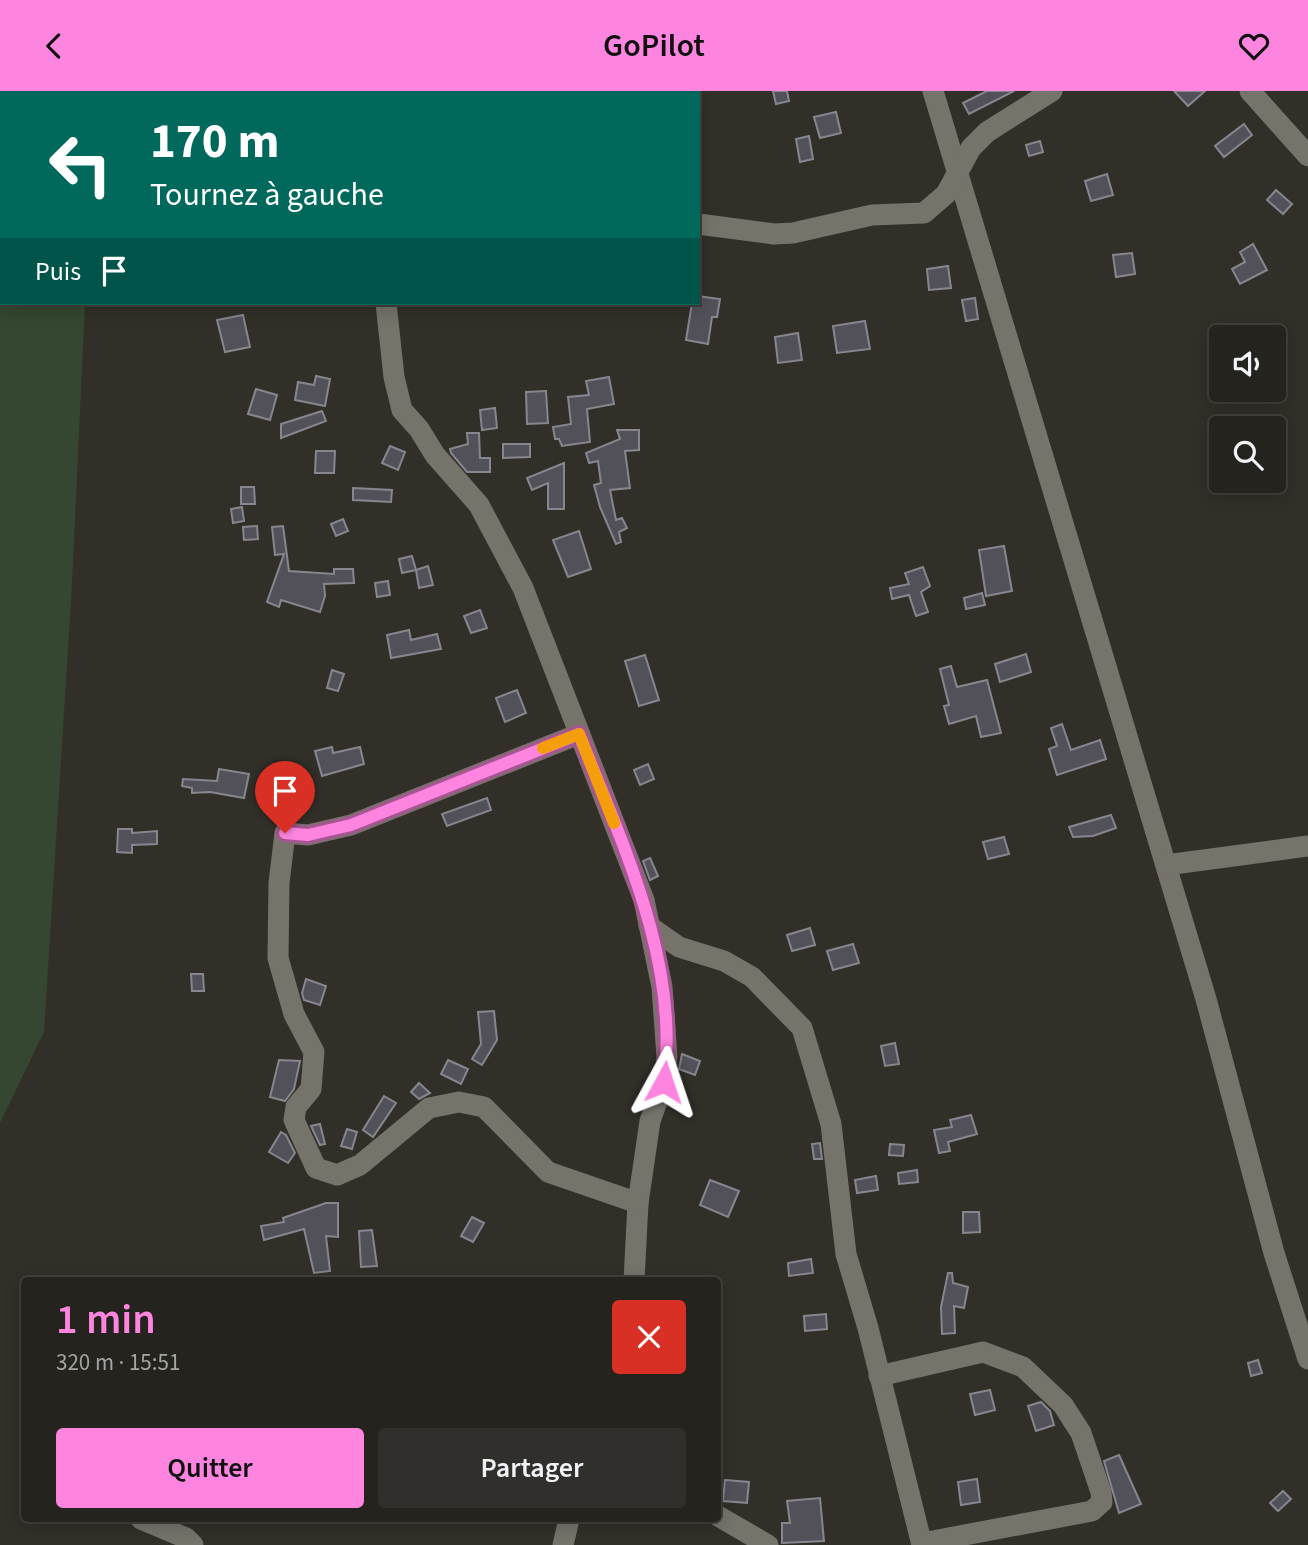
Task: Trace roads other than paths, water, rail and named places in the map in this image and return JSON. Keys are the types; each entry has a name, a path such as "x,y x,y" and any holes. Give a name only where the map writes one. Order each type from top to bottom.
{"street":[{"path":"933,91 1166,865 1245,1134 1275,1253 1308,1359"},
{"path":"700,224 774,234 793,233 872,215 924,213 946,194 959,175 971,148 987,132 1052,91"},
{"path":"1250,91 1308,156"},
{"path":"386,305 394,377 402,410 440,462 479,505 523,588 644,899 662,987 667,1057 664,1082 650,1121 638,1203 634,1277"},
{"path":"579,734 351,825 308,835 285,833 278,958 294,1014 314,1052 311,1090 296,1107 294,1120 316,1168 337,1175 360,1165 429,1108 459,1102 484,1107 548,1172 638,1203"},
{"path":"1166,865 1308,846"},
{"path":"649,926 679,947 723,961 752,977 802,1028 831,1125 846,1254 922,1544 1093,1511 1102,1502 1081,1433 1063,1405 1023,1367 983,1352 879,1376"},
{"path":"721,1518 768,1545"},
{"path":"148,1522 186,1538 193,1545"},
{"path":"563,1545 568,1522"}]}
